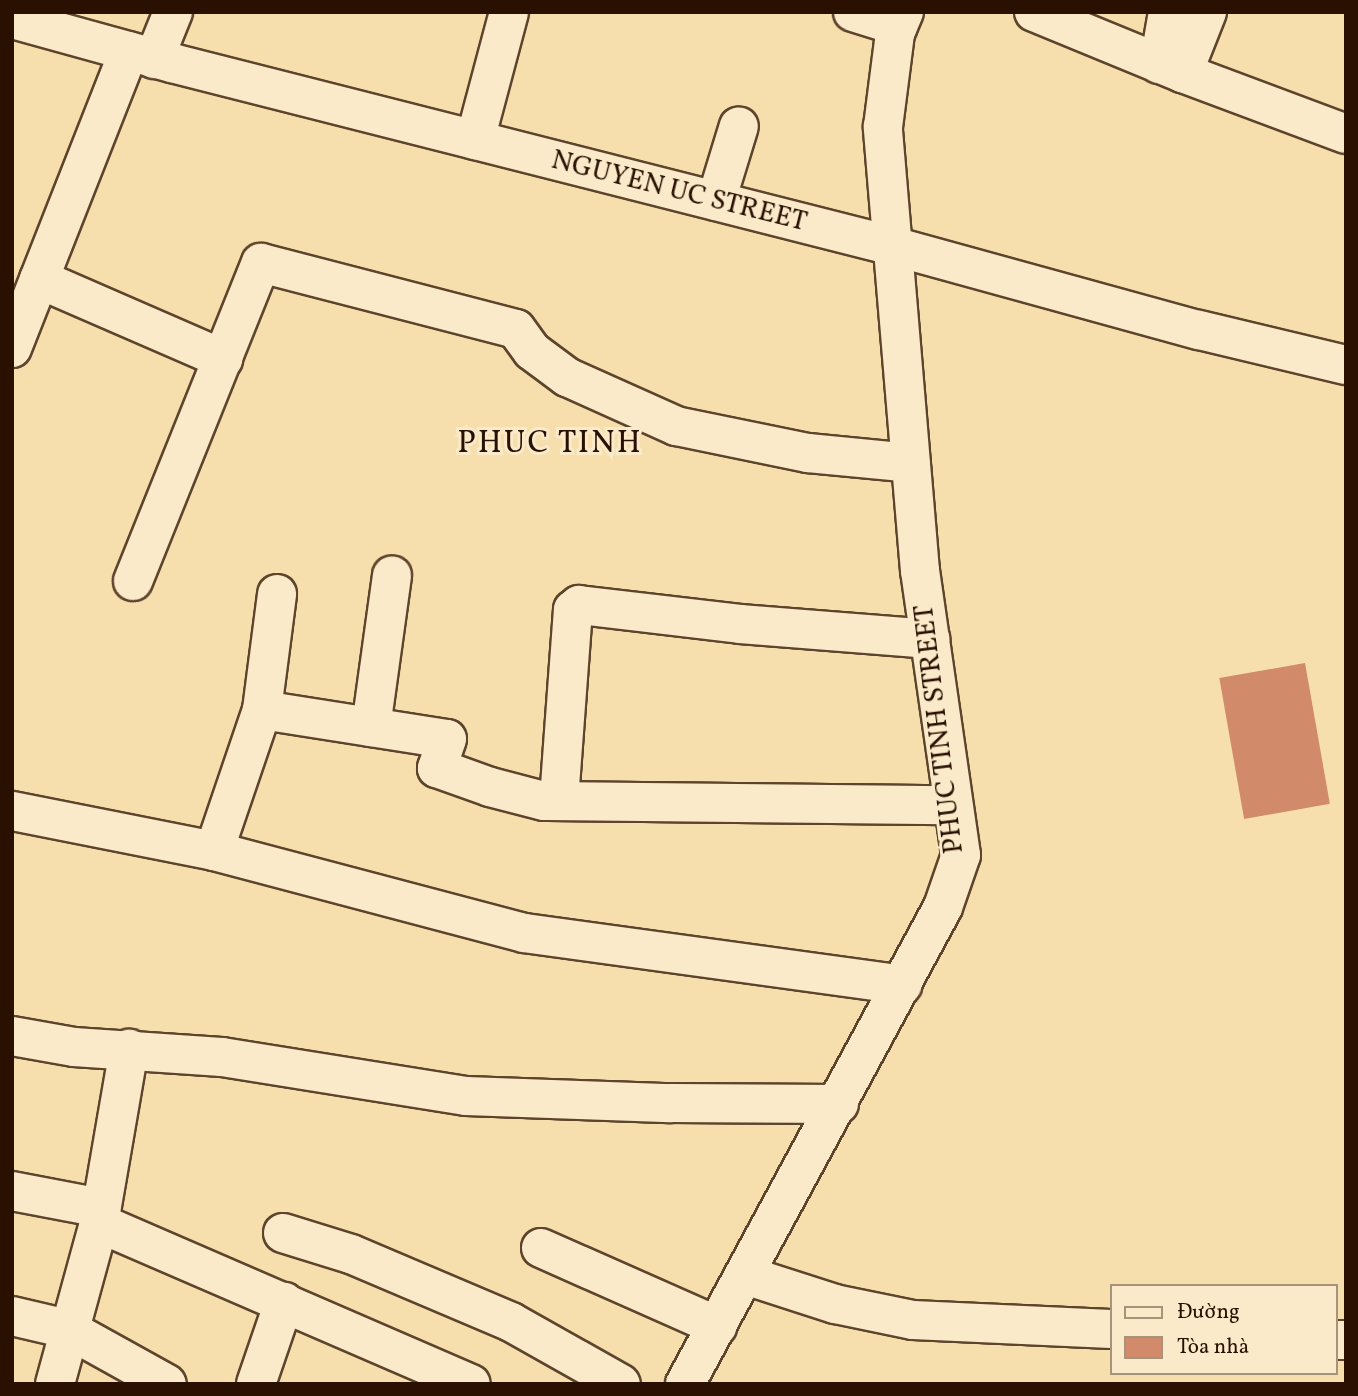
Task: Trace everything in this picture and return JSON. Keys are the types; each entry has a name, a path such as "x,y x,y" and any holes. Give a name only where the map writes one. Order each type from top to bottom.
{"street":[{"path":"12,348 39,279 142,55 173,12"},
{"path":"475,140 509,12"},
{"path":"853,12 901,19"},
{"path":"1034,12 1171,68 1346,134"},
{"path":"1168,12 1171,68"},
{"path":"1171,68 1208,12"},
{"name":"NGUYEN UC STREET","path":"12,19 142,55 893,246 1199,330 1346,365"},
{"name":"PHUC TINH STREET","path":"685,1384 839,1104 943,907 961,855 920,571 883,127 901,19"},
{"path":"716,201 739,126"},
{"path":"133,581 261,263 516,329 533,351 567,377 677,426 808,453 911,463"},
{"path":"39,279 223,359"},
{"path":"371,727 392,575"},
{"path":"214,851 262,710 277,594"},
{"path":"559,800 573,610 579,605 740,624 930,639"},
{"path":"262,710 447,739 437,768 491,787 544,800 953,805"},
{"path":"12,811 214,851 524,933 902,985"},
{"path":"12,1036 74,1047 222,1058 466,1096 671,1103 839,1104"},
{"path":"55,1384 100,1215 129,1049"},
{"path":"12,1191 100,1215 284,1302 471,1384"},
{"path":"283,1233 351,1254 511,1322 621,1384"},
{"path":"541,1248 717,1326"},
{"path":"745,1275 835,1304 913,1320 1110,1329"},
{"path":"256,1384 284,1302"},
{"path":"12,1316 68,1329 167,1384"}],"building":[{"path":"1305,663 1330,804 1244,819 1219,678"}],"district":[{"name":"PHUC TINH","path":"550,444"}]}
